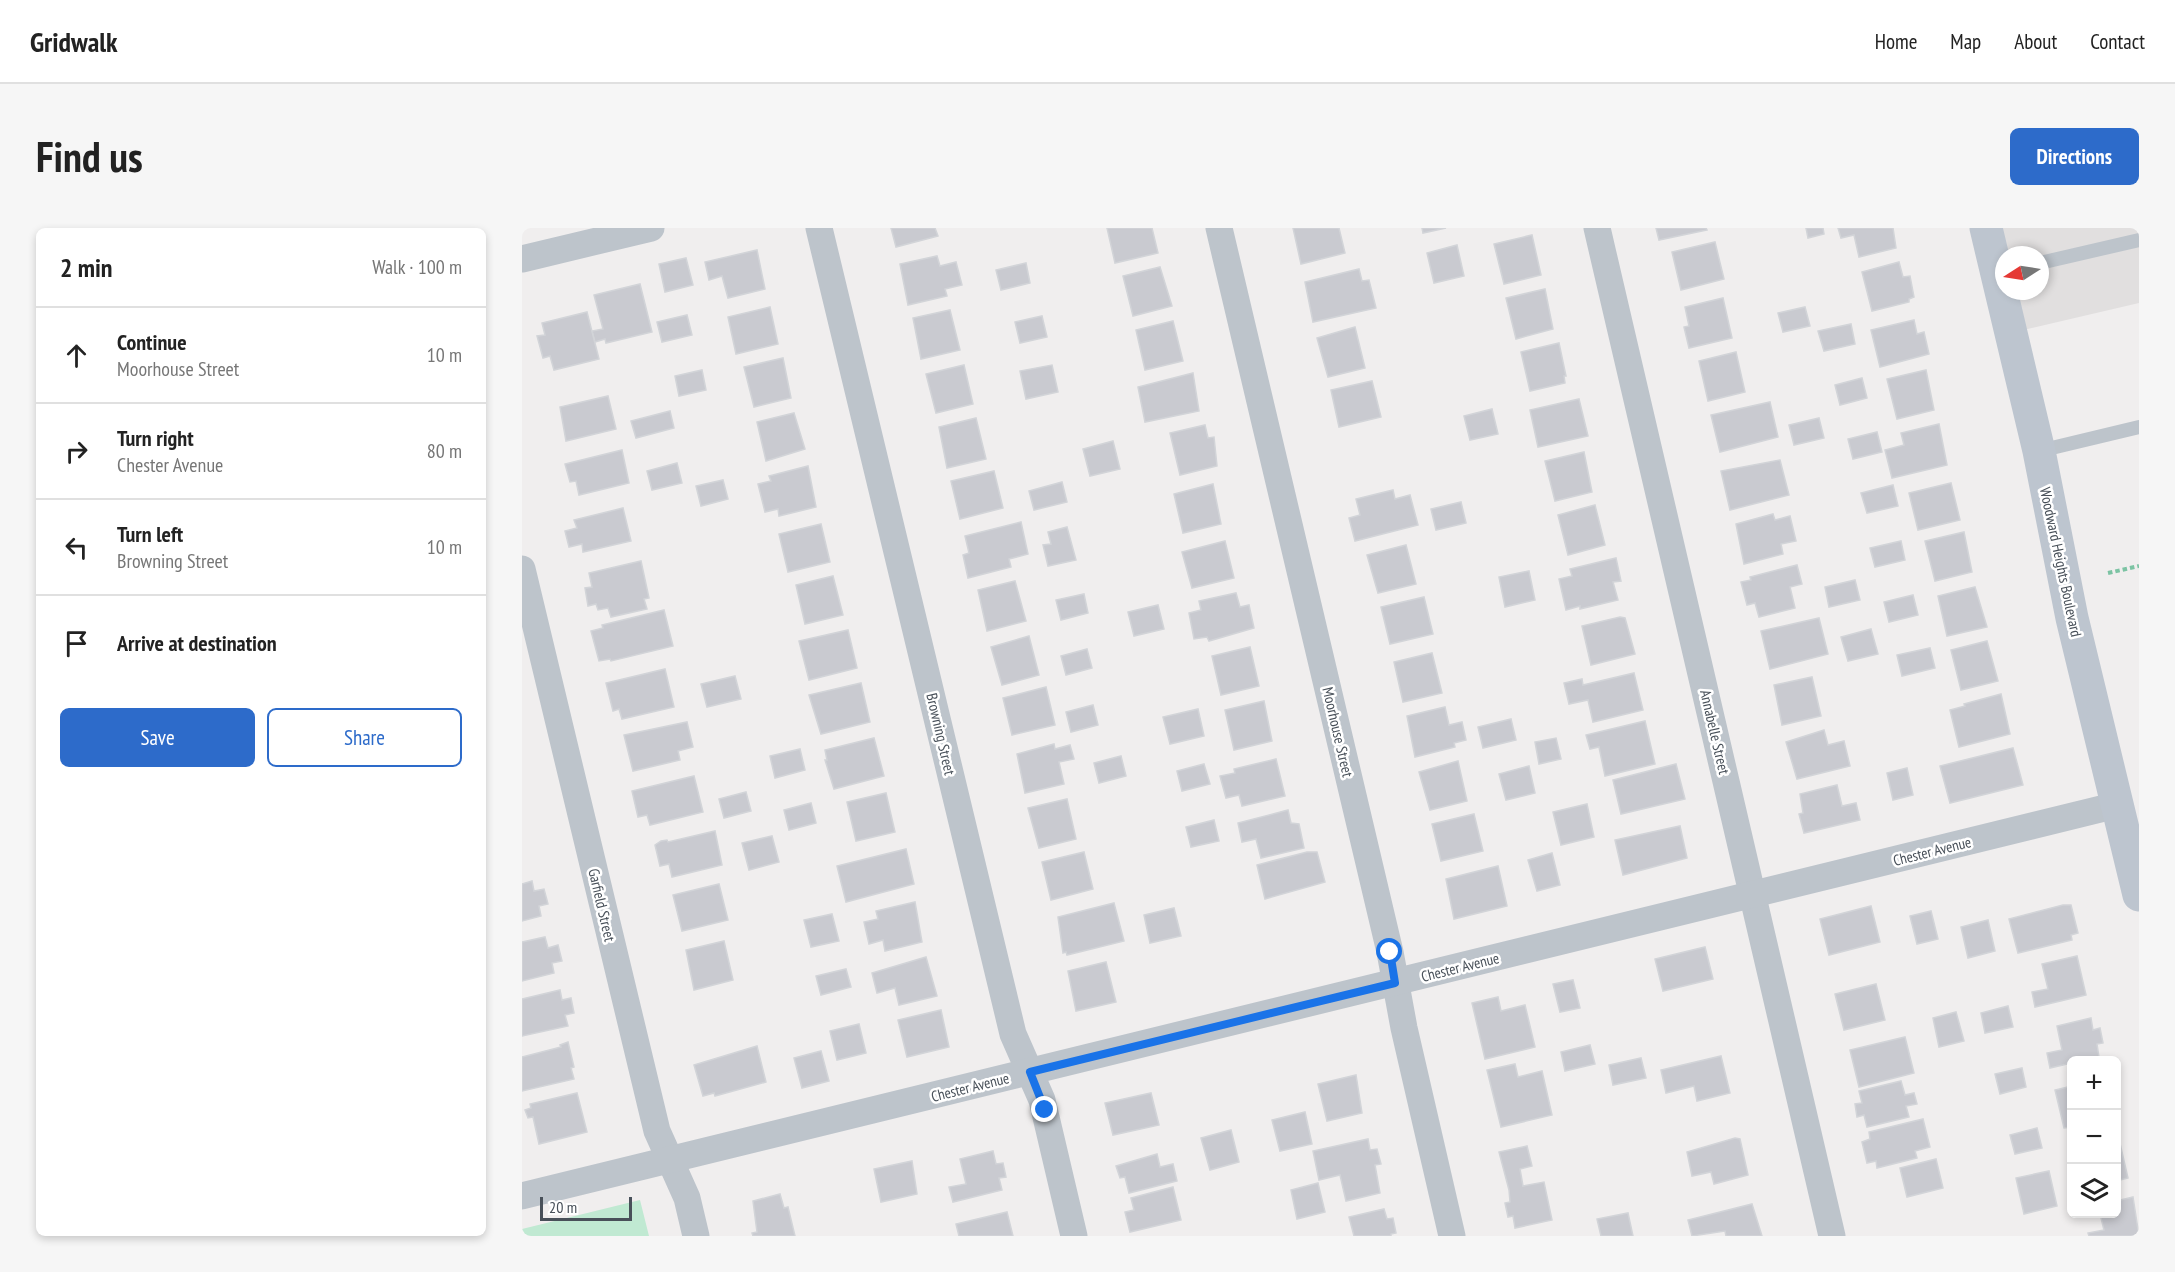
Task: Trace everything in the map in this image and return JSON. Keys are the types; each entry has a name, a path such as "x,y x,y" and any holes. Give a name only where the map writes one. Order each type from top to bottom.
{"street":[{"path":"522,259 651,228"},
{"name":"Browning Street","path":"819,228 1012,1034 1042,1100 1074,1236"},
{"name":"Moorhouse Street","path":"1219,228 1452,1236"},
{"name":"Annabelle Street","path":"1597,228 1832,1236"},
{"name":"Woodward Heights Boulevard","path":"1986,228 1995,259"},
{"name":"Woodward Heights Boulevard","path":"2006,300 2039,451 2072,618 2139,895"},
{"name":"Garfield Street","path":"522,569 657,1131 687,1198 696,1236"},
{"name":"Chester Avenue","path":"522,1196 2117,805"}],"lane":[{"path":"2049,261 2139,240"},
{"path":"2039,451 2139,428"}],"path":[{"path":"2108,573 2139,566"}],"shaded area":[{"path":"1991,228 2139,228 2139,303 2015,332 2008,300 2049,300 2049,246 2000,246"}],"green space":[{"path":"640,1200 649,1236 522,1236 522,1229"}],"building":[{"path":"891,228 935,228 938,236 896,247"},
{"path":"1107,228 1152,228 1158,253 1115,263"},
{"path":"1293,228 1339,228 1345,253 1301,264"},
{"path":"1422,228 1446,228 1423,233"},
{"path":"1656,228 1706,228 1707,230 1659,240"},
{"path":"1806,228 1823,228 1824,234 1808,238"},
{"path":"1838,228 1893,228 1896,248 1859,257 1854,235 1841,238"},
{"path":"1532,235 1541,275 1504,284 1494,244"},
{"path":"1715,242 1724,279 1681,290 1672,252"},
{"path":"1457,245 1464,276 1434,283 1427,253"},
{"path":"757,250 765,289 728,298 722,276 709,280 705,262"},
{"path":"937,256 940,266 956,262 962,285 945,289 947,296 908,305 900,264"},
{"path":"686,258 693,285 665,292 659,264"},
{"path":"1899,262 1903,277 1910,276 1914,297 1909,299 1909,302 1872,311 1862,272"},
{"path":"1026,263 1030,283 1001,290 996,270"},
{"path":"1160,267 1172,306 1133,316 1123,276"},
{"path":"1359,269 1362,281 1369,280 1376,308 1313,322 1305,282"},
{"path":"640,284 652,332 606,343 605,339 595,342 592,331 603,329 594,295"},
{"path":"1545,289 1553,329 1516,339 1506,298"},
{"path":"1723,298 1732,338 1689,348 1684,327 1689,326 1685,307"},
{"path":"770,307 778,344 736,354 728,317"},
{"path":"1805,307 1810,326 1783,332 1778,313"},
{"path":"950,310 960,350 921,359 913,318"},
{"path":"587,312 599,359 554,370 550,356 543,358 537,336 545,335 542,323"},
{"path":"687,315 692,335 662,342 657,322"},
{"path":"1042,316 1047,337 1020,343 1015,322"},
{"path":"1914,320 1917,334 1924,332 1929,354 1880,367 1871,330"},
{"path":"1173,321 1183,361 1145,370 1136,330"},
{"path":"1851,324 1855,344 1824,351 1818,331"},
{"path":"1355,327 1365,368 1328,377 1317,338"},
{"path":"1559,343 1566,376 1564,376 1565,383 1530,391 1521,352"},
{"path":"1736,352 1745,392 1708,401 1699,361"},
{"path":"783,358 791,398 754,407 744,367"},
{"path":"964,365 973,404 936,413 926,374"},
{"path":"1052,365 1058,392 1026,399 1020,371"},
{"path":"702,370 706,390 679,396 675,376"},
{"path":"1926,370 1934,410 1897,419 1887,379"},
{"path":"1193,373 1199,411 1145,422 1138,387"},
{"path":"1862,378 1867,398 1840,405 1835,385"},
{"path":"1372,381 1381,417 1339,427 1331,390"},
{"path":"608,396 616,429 566,441 560,407"},
{"path":"1579,399 1588,436 1538,447 1530,410"},
{"path":"1770,402 1778,437 1720,452 1711,415"},
{"path":"1492,409 1498,434 1470,440 1464,416"},
{"path":"670,411 674,428 636,438 631,421"},
{"path":"794,413 805,449 766,461 757,422"},
{"path":"976,418 986,459 947,468 939,427"},
{"path":"1819,418 1824,438 1794,445 1789,425"},
{"path":"1939,424 1947,465 1892,478 1885,450 1904,445 1901,433"},
{"path":"1205,425 1208,438 1214,437 1217,466 1180,475 1170,433"},
{"path":"1877,432 1882,452 1853,459 1848,439"},
{"path":"1113,441 1120,469 1090,476 1083,449"},
{"path":"622,450 629,483 579,495 576,481 570,482 565,464"},
{"path":"1584,452 1592,492 1555,501 1545,461"},
{"path":"1780,460 1789,495 1730,510 1721,471"},
{"path":"677,463 682,483 652,490 647,471"},
{"path":"808,466 816,507 779,516 778,509 765,512 758,484 771,481 769,476"},
{"path":"994,471 1003,508 960,519 951,481"},
{"path":"723,480 728,499 701,506 696,486"},
{"path":"1062,482 1067,502 1034,510 1029,491"},
{"path":"1951,483 1960,520 1918,530 1909,493"},
{"path":"1213,484 1221,524 1183,533 1174,494"},
{"path":"1893,485 1898,506 1867,513 1861,493"},
{"path":"1393,490 1395,499 1410,495 1418,525 1355,541 1349,518 1360,515 1356,499"},
{"path":"1461,502 1466,523 1436,530 1431,509"},
{"path":"1595,505 1605,545 1568,555 1558,515"},
{"path":"623,508 631,541 583,552 582,544 569,547 565,531 577,528 574,520"},
{"path":"1773,514 1775,520 1790,516 1796,541 1781,544 1783,554 1744,564 1736,524"},
{"path":"1021,522 1028,554 1009,559 1011,567 968,578 963,555 969,553 965,536"},
{"path":"821,524 830,562 788,572 779,534"},
{"path":"1067,527 1076,560 1048,566 1043,545 1051,544 1048,532"},
{"path":"1964,532 1972,572 1935,581 1925,541"},
{"path":"1225,541 1234,578 1192,588 1182,552"},
{"path":"1901,541 1905,560 1875,567 1870,548"},
{"path":"1406,545 1416,584 1378,593 1367,555"},
{"path":"1616,558 1621,581 1613,582 1618,600 1566,610 1559,579 1572,576 1570,569"},
{"path":"641,561 649,598 644,599 647,609 611,617 608,608 598,610 596,604 588,606 585,588 592,587 589,573"},
{"path":"1797,565 1802,584 1790,587 1795,608 1759,617 1755,603 1747,605 1741,582 1751,580 1750,577"},
{"path":"1529,571 1535,600 1505,607 1499,577"},
{"path":"833,576 843,615 805,624 796,585"},
{"path":"1855,580 1860,600 1829,607 1825,587"},
{"path":"1015,581 1026,621 987,631 978,590"},
{"path":"1975,587 1987,627 1947,636 1938,596"},
{"path":"1236,593 1240,607 1249,605 1254,628 1209,641 1207,637 1194,639 1189,613 1201,610 1199,601"},
{"path":"1084,594 1088,613 1061,620 1056,600"},
{"path":"1913,595 1918,615 1889,622 1884,602"},
{"path":"1424,597 1433,634 1390,644 1381,607"},
{"path":"1158,605 1164,629 1134,636 1128,612"},
{"path":"664,610 673,646 611,661 610,659 599,661 591,631 603,628 602,625"},
{"path":"1620,617 1625,618 1635,654 1591,665 1582,626"},
{"path":"1819,618 1828,654 1770,669 1761,631"},
{"path":"1871,629 1878,654 1848,661 1841,637"},
{"path":"848,630 857,668 809,680 799,641"},
{"path":"1029,636 1039,675 1002,685 991,647"},
{"path":"1987,641 1998,681 1961,690 1951,650"},
{"path":"1250,647 1259,686 1221,695 1212,656"},
{"path":"1930,648 1935,668 1902,676 1897,655"},
{"path":"1087,649 1092,668 1066,675 1061,656"},
{"path":"1432,653 1442,693 1403,702 1394,662"},
{"path":"665,669 674,707 622,719 619,709 613,711 606,683"},
{"path":"1634,673 1643,710 1593,722 1588,700 1569,704 1564,683 1582,679 1583,685"},
{"path":"735,676 741,699 707,707 701,684"},
{"path":"1812,677 1821,716 1782,725 1774,685"},
{"path":"861,683 870,722 821,734 809,695"},
{"path":"1046,687 1055,725 1012,735 1003,698"},
{"path":"2001,694 2010,734 1959,747 1950,710"},
{"path":"1264,701 1272,741 1234,750 1225,710"},
{"path":"1093,705 1098,725 1071,732 1066,712"},
{"path":"1445,707 1449,725 1462,722 1466,740 1454,743 1455,747 1415,757 1407,716"},
{"path":"1198,709 1204,736 1170,744 1163,717"},
{"path":"1511,719 1516,740 1483,748 1478,727"},
{"path":"1645,721 1655,764 1605,776 1599,747 1590,749 1586,735"},
{"path":"687,722 693,747 678,751 680,760 633,771 624,735"},
{"path":"1824,730 1828,745 1844,741 1850,766 1797,779 1786,742"},
{"path":"874,738 884,776 834,789 825,760 827,760 825,750"},
{"path":"1556,738 1561,759 1539,764 1535,742"},
{"path":"1054,744 1055,749 1070,745 1074,759 1059,762 1064,784 1025,793 1017,754"},
{"path":"2013,748 2023,785 1950,803 1940,766"},
{"path":"800,749 805,770 775,778 770,756"},
{"path":"1121,756 1126,776 1099,783 1094,763"},
{"path":"1276,759 1285,796 1242,806 1239,795 1226,798 1220,776 1235,773 1234,769"},
{"path":"1458,761 1467,801 1430,810 1419,772"},
{"path":"1204,764 1210,784 1182,791 1177,771"},
{"path":"1676,764 1685,799 1621,814 1613,780"},
{"path":"1529,766 1535,793 1506,800 1499,774"},
{"path":"1907,768 1913,795 1893,800 1887,773"},
{"path":"694,776 703,812 650,825 647,815 638,817 632,791"},
{"path":"1837,785 1842,806 1856,803 1860,820 1804,833 1799,814 1803,813 1800,794"},
{"path":"746,792 751,811 724,818 719,799"},
{"path":"886,793 895,832 856,841 847,802"},
{"path":"1067,799 1076,839 1039,848 1028,808"},
{"path":"811,803 816,823 789,830 784,810"},
{"path":"1587,804 1594,837 1561,845 1553,812"},
{"path":"1288,810 1291,823 1299,824 1304,848 1261,858 1256,839 1242,842 1238,823"},
{"path":"1474,814 1483,851 1441,861 1432,824"},
{"path":"1214,820 1219,841 1191,847 1186,827"},
{"path":"1680,826 1687,858 1623,875 1615,840"},
{"path":"715,831 722,865 672,877 669,864 660,866 655,845 661,841 667,840 668,842"},
{"path":"772,836 779,862 749,870 742,843"},
{"path":"906,849 914,884 846,902 837,866"},
{"path":"1084,852 1093,889 1051,900 1042,862"},
{"path":"1307,852 1317,852 1325,882 1265,899 1257,865"},
{"path":"1552,853 1560,885 1537,891 1528,860"},
{"path":"1498,866 1507,906 1454,919 1446,879"},
{"path":"532,881 534,891 544,889 548,904 539,906 541,916 522,921 522,884"},
{"path":"719,884 728,920 682,931 673,895"},
{"path":"915,902 922,942 885,951 883,940 869,944 864,922 878,919 876,911"},
{"path":"1114,903 1124,941 1067,955 1066,952 1063,953 1058,917"},
{"path":"2071,905 2078,933 2071,935 2072,940 2018,953 2009,919"},
{"path":"1871,906 1880,942 1829,955 1820,919"},
{"path":"1174,908 1181,936 1150,943 1144,915"},
{"path":"1931,911 1938,939 1917,944 1910,916"},
{"path":"832,914 839,941 811,947 804,920"},
{"path":"1988,920 1995,951 1968,958 1961,927"},
{"path":"545,937 548,948 558,945 562,961 552,963 554,973 522,981 522,942"},
{"path":"724,941 733,980 694,990 686,950"},
{"path":"1705,947 1713,979 1663,991 1655,959"},
{"path":"2077,956 2086,995 2035,1007 2032,992 2048,989 2042,964"},
{"path":"926,957 937,996 899,1005 895,988 877,993 872,973"},
{"path":"1106,962 1116,1002 1076,1011 1068,971"},
{"path":"846,969 851,987 821,995 816,976"},
{"path":"1573,980 1580,1008 1560,1012 1553,984"},
{"path":"1876,984 1885,1020 1844,1030 1835,994"},
{"path":"560,990 562,1000 571,998 574,1013 565,1015 568,1026 522,1036 522,999"},
{"path":"1498,997 1501,1011 1525,1005 1535,1047 1485,1059 1472,1003"},
{"path":"2008,1006 2013,1027 1985,1033 1981,1013"},
{"path":"941,1010 949,1047 907,1057 898,1020"},
{"path":"1956,1012 1964,1041 1939,1047 1933,1018"},
{"path":"2091,1018 2093,1030 2100,1028 2103,1043 2097,1044 2099,1056 2067,1056 2067,1064 2050,1068 2047,1053 2062,1050 2057,1026"},
{"path":"859,1024 866,1053 837,1060 830,1031"},
{"path":"1905,1037 1914,1073 1859,1087 1850,1050"},
{"path":"568,1042 574,1067 571,1068 574,1079 522,1091 522,1057 561,1047 560,1045"},
{"path":"1590,1045 1595,1064 1565,1071 1561,1052"},
{"path":"757,1046 766,1082 715,1096 714,1093 703,1096 694,1065"},
{"path":"821,1051 829,1081 802,1088 794,1058"},
{"path":"1721,1056 1730,1093 1697,1101 1694,1086 1666,1093 1661,1070"},
{"path":"1641,1058 1646,1078 1613,1085 1609,1065"},
{"path":"1515,1064 1518,1077 1542,1071 1552,1115 1501,1127 1487,1070"},
{"path":"2022,1068 2026,1087 2000,1094 1995,1074"},
{"path":"1356,1075 1362,1113 1327,1121 1318,1084"},
{"path":"1901,1081 1905,1095 1914,1093 1917,1104 1906,1106 1909,1117 1867,1127 1864,1115 1857,1117 1855,1104 1862,1103 1859,1091"},
{"path":"2067,1087 2067,1128 2064,1128 2055,1090"},
{"path":"577,1093 587,1132 539,1144 533,1117 528,1118 525,1110 531,1108 530,1104"},
{"path":"1151,1093 1159,1125 1113,1135 1105,1103"},
{"path":"1305,1112 1312,1144 1280,1151 1272,1120"},
{"path":"1923,1119 1930,1147 1915,1151 1917,1158 1877,1168 1876,1161 1867,1163 1862,1142 1870,1139 1869,1132"},
{"path":"2037,1128 2042,1148 2015,1154 2010,1135"},
{"path":"1231,1130 1239,1162 1210,1170 1201,1138"},
{"path":"1735,1138 1740,1139 1748,1175 1714,1184 1711,1172 1692,1176 1687,1152"},
{"path":"1368,1139 1370,1150 1377,1149 1381,1164 1375,1165 1380,1193 1346,1201 1340,1175 1319,1180 1313,1151"},
{"path":"1527,1146 1532,1166 1520,1169 1523,1186 1544,1182 1552,1220 1515,1228 1513,1216 1508,1217 1505,1203 1510,1202 1509,1190 1499,1152"},
{"path":"2121,1148 2128,1178 2121,1180"},
{"path":"993,1151 996,1164 1003,1163 1006,1177 999,1178 1002,1190 953,1202 949,1187 966,1184 960,1159"},
{"path":"1157,1154 1160,1167 1173,1164 1177,1181 1129,1193 1125,1177 1120,1178 1116,1166"},
{"path":"1936,1159 1943,1188 1907,1197 1900,1168"},
{"path":"912,1161 917,1194 881,1202 874,1169"},
{"path":"2049,1171 2057,1206 2024,1214 2016,1178"},
{"path":"1318,1183 1325,1212 1297,1219 1291,1190"},
{"path":"1173,1187 1181,1220 1130,1232 1125,1212 1134,1210 1131,1198"},
{"path":"780,1194 784,1208 788,1207 795,1236 753,1236 752,1233 757,1232 753,1201"},
{"path":"2133,1197 2139,1236 2089,1236 2088,1233 2104,1230 2101,1218 2121,1218 2121,1200"},
{"path":"1752,1204 1762,1236 1726,1236 1725,1231 1692,1236 1688,1220"},
{"path":"1384,1209 1387,1219 1393,1218 1396,1233 1391,1236 1354,1236 1349,1217"},
{"path":"1007,1212 1013,1236 959,1236 956,1224"},
{"path":"1628,1213 1633,1236 1601,1236 1597,1219"}],"route":[{"path":"1045,1110 1030,1072 1395,983 1390,952"}]}
